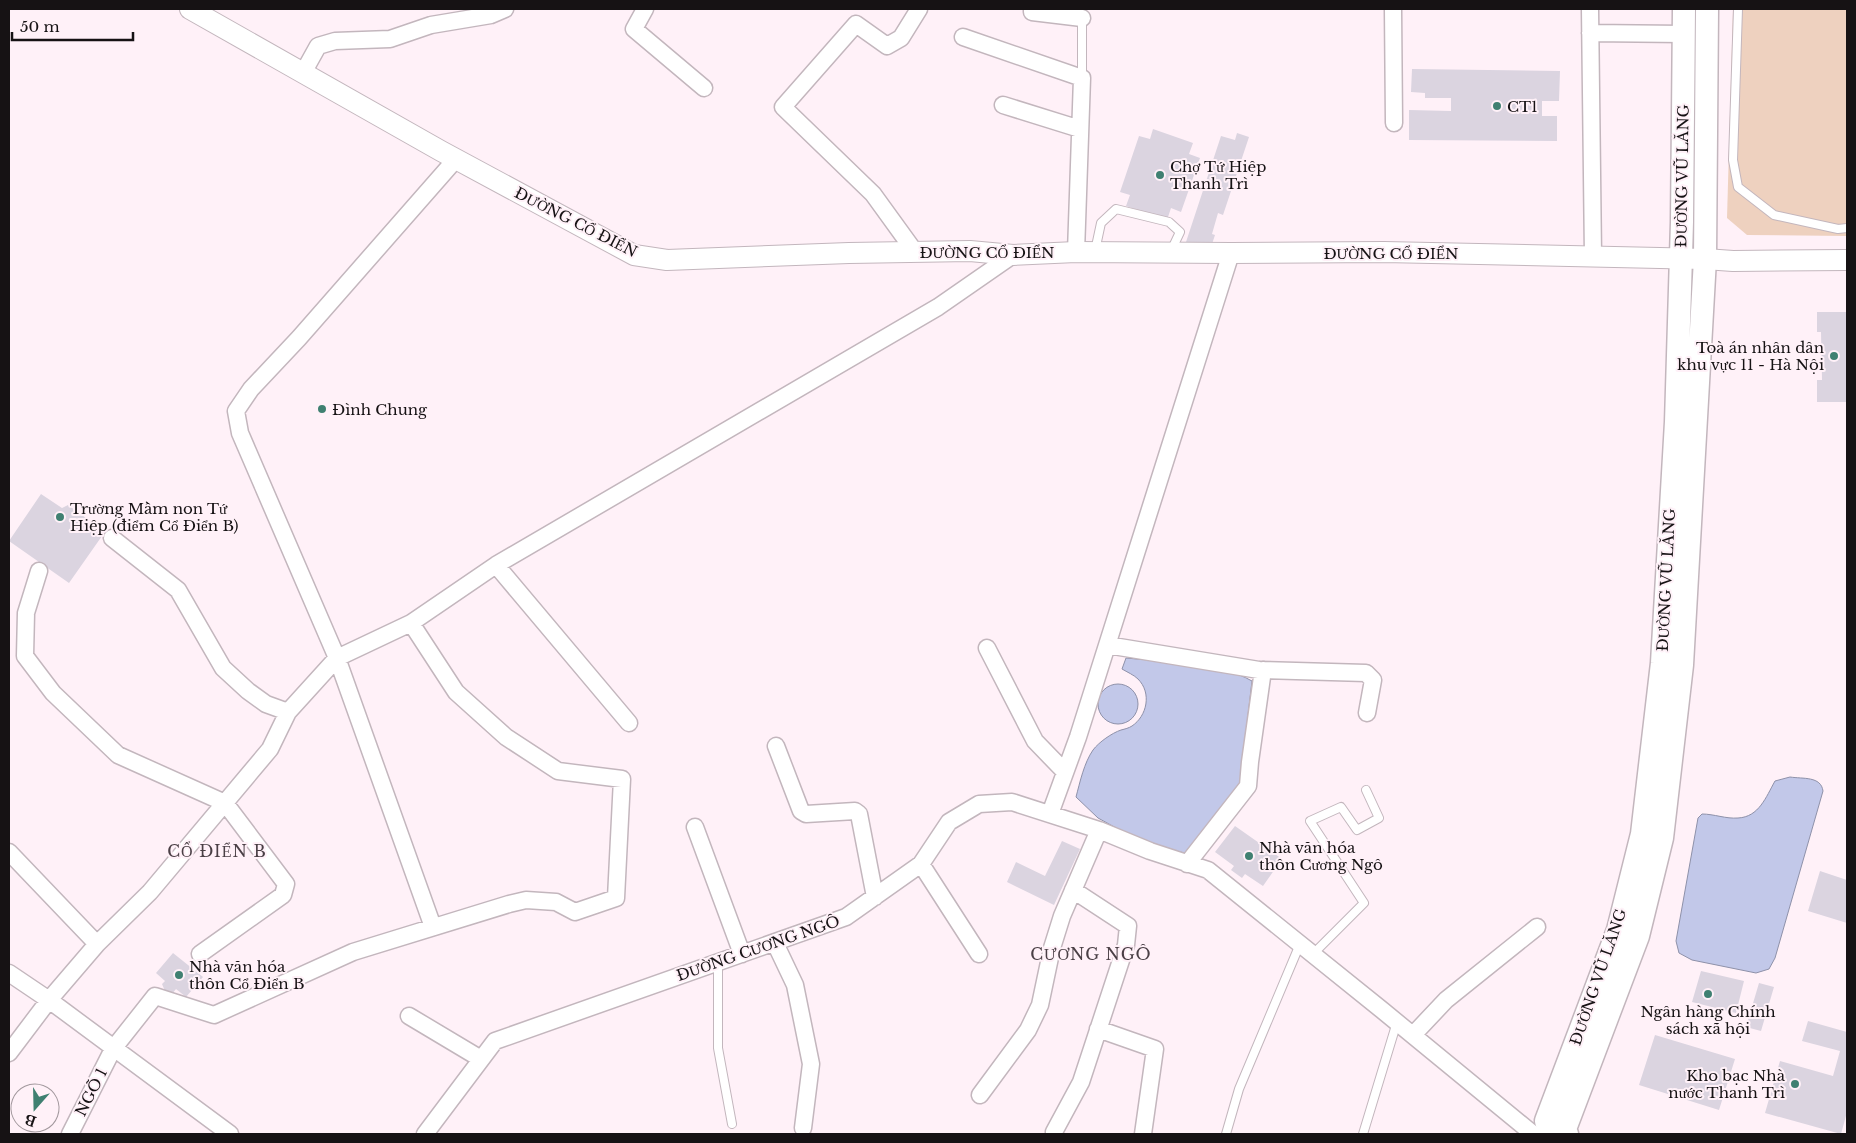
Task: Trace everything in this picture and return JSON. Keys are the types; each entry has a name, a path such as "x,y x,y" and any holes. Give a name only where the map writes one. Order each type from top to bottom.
{"main road":[{"name":"ĐƯỜNG VŨ LĂNG","path":"1550,1134 1546,1122 1618,930 1637,895 1662,838 1682,665 1678,566 1676,422 1681,259 1684,9"},
{"name":"ĐƯỜNG VŨ LĂNG","path":"1678,566 1705,258 1707,9"},
{"name":"ĐƯỜNG VŨ LĂNG","path":"1567,1134 1566,1129 1638,936 1637,895"}],"street":[{"name":"ĐƯỜNG CỔ ĐIỂN","path":"190,9 456,159 634,255 667,260 849,253 970,251 1013,255 1085,252 1384,252 1705,258 1733,261 1847,260"},
{"path":"303,73 318,46 335,41 390,39 431,25 492,14 505,9"},
{"path":"645,9 634,29 704,88"},
{"path":"915,252 873,194 783,107 856,24 887,46 901,38 919,9"},
{"path":"1032,9 1032,12 1082,18"},
{"path":"1393,9 1394,123"},
{"path":"1590,9 1593,256"},
{"path":"1590,33 1684,34"},
{"path":"963,37 1082,78 1080,129 1085,252"},
{"path":"1003,105 1080,129"},
{"path":"411,623 456,692 506,737 558,772 622,779 616,898 575,912 556,902 526,900 433,926 338,658 240,433 236,411 251,389 299,338 456,159"},
{"path":"1050,814 1078,737 1231,253"},
{"path":"9,1053 49,1000 98,944 150,892 270,749 288,712 338,658 411,623 496,565 938,308 1013,255"},
{"path":"112,538 178,590 223,668 248,691 266,704 288,712"},
{"path":"496,565 629,723"},
{"path":"39,571 26,613 24,656 53,693 118,755 225,802 286,884 283,895 200,954"},
{"path":"1107,645 1263,670 1366,673 1373,680 1367,713"},
{"path":"987,648 1035,741 1065,772"},
{"path":"1187,864 1248,786 1263,670"},
{"path":"776,746 801,810 806,814 855,811 859,814 874,897"},
{"name":"ĐƯỜNG CƯƠNG NGÔ","path":"425,1134 495,1041 846,918 921,864 950,822 979,804 1012,802 1099,830 1150,851 1208,870 1533,1134"},
{"path":"695,827 742,954"},
{"path":"980,1095 1028,1030 1040,1006 1052,948 1062,916 1099,830"},
{"path":"9,852 98,944"},
{"path":"921,864 979,954"},
{"path":"1054,1132 1081,1082 1126,945 1128,926 1073,890"},
{"name":"NGÕ 1","path":"70,1134 113,1049 155,996 214,1015 354,952 433,926"},
{"path":"1413,1035 1446,1000 1537,927"},
{"path":"775,943 795,985 811,1064 803,1128"},
{"path":"9,973 49,1000 230,1134"},
{"path":"409,1016 482,1059"},
{"path":"1098,1029 1155,1049 1143,1134"}],"lane":[{"path":"1738,9 1733,160 1738,187 1774,215 1838,229 1847,228"},
{"path":"1082,18 1082,78"},
{"path":"1085,252 1101,223 1116,209 1169,222 1180,232 1170,253"},
{"path":"1313,954 1364,903 1310,820 1341,807 1357,830 1379,818 1366,790"},
{"path":"1226,1134 1239,1089 1300,944"},
{"path":"718,962 718,1048 732,1124"},
{"path":"1363,1134 1396,1022"}],"shaded area":[{"path":"1733,9 1847,9 1847,236 1747,235 1727,218"}],"water":[{"path":"1126,658 1208,666 1252,681 1239,793 1195,849 1185,853 1170,850 1129,835 1098,818 1076,797 1085,767 1093,750 1117,731 1132,726 1137,722 1144,710 1146,697 1142,685 1136,678 1122,669"},
{"path":"1114,684 1122,684 1129,687 1135,693 1138,704 1135,715 1129,721 1122,724 1114,724 1107,721 1101,715 1098,708 1098,700 1101,693 1107,687"},
{"path":"1790,777 1806,778 1815,781 1822,786 1823,791 1775,958 1769,969 1756,973 1692,960 1679,953 1676,941 1698,818 1702,814 1734,818 1745,817 1757,810 1775,781"}],"building":[{"name":"CT1","path":"1412,69 1560,71 1559,101 1542,101 1542,116 1557,116 1557,141 1409,140 1409,110 1451,111 1451,98 1425,98 1425,93 1411,92"},
{"name":"Chợ Tứ Hiệp Thanh Trì","path":"1153,129 1193,143 1189,154 1200,158 1181,212 1171,208 1167,220 1126,206 1130,195 1120,192 1139,136 1150,139"},
{"path":"1237,133 1249,137 1223,215 1218,213 1212,234 1215,235 1210,250 1186,242 1221,136 1235,140"},
{"name":"Toà án nhân dân khu vực 11 - Hà Nội","path":"1817,312 1847,312 1847,402 1817,402 1817,380 1822,380 1821,332 1817,332"},
{"path":"41,494 62,508 68,505 86,518 83,523 102,536 69,583 9,541"},
{"name":"Nhà văn hóa thôn Cương Ngô","path":"1235,826 1282,859 1263,886 1245,874 1242,878 1231,870 1234,866 1215,852"},
{"path":"1062,841 1080,849 1054,905 1007,882 1016,862 1045,876"},
{"path":"1820,871 1847,880 1847,923 1808,911"},
{"name":"Nhà văn hóa thôn Cổ Điển B","path":"173,953 203,977 186,997 176,989 172,994 165,991 162,984 165,981 156,973"},
{"path":"1701,971 1744,981 1736,1013 1692,1002"},
{"path":"1759,983 1774,987 1761,1031 1746,1027"},
{"path":"1808,1021 1847,1032 1847,1112 1841,1134 1765,1113 1780,1061 1833,1076 1840,1051 1802,1041"},
{"path":"1655,1035 1735,1059 1719,1110 1639,1085"}],"place":[{"name":"CT1","path":"1497,106"},
{"name":"Chợ Tứ Hiệp Thanh Trì","path":"1160,175"},
{"name":"Toà án nhân dân khu vực 11 - Hà Nội","path":"1834,356"},
{"name":"Đình Chung","path":"322,409"},
{"name":"Trường Mầm non Tứ Hiệp (điểm Cổ Điển B)","path":"60,517"},
{"name":"Nhà văn hóa thôn Cương Ngô","path":"1249,856"},
{"name":"Nhà văn hóa thôn Cổ Điển B","path":"179,975"},
{"name":"Ngân hàng Chính sách xã hội","path":"1708,994"},
{"name":"Kho bạc Nhà nước Thanh Trì","path":"1795,1084"}],"district":[{"name":"CỔ ĐIỂN B","path":"217,851"},
{"name":"CƯƠNG NGÔ","path":"1091,954"}]}
